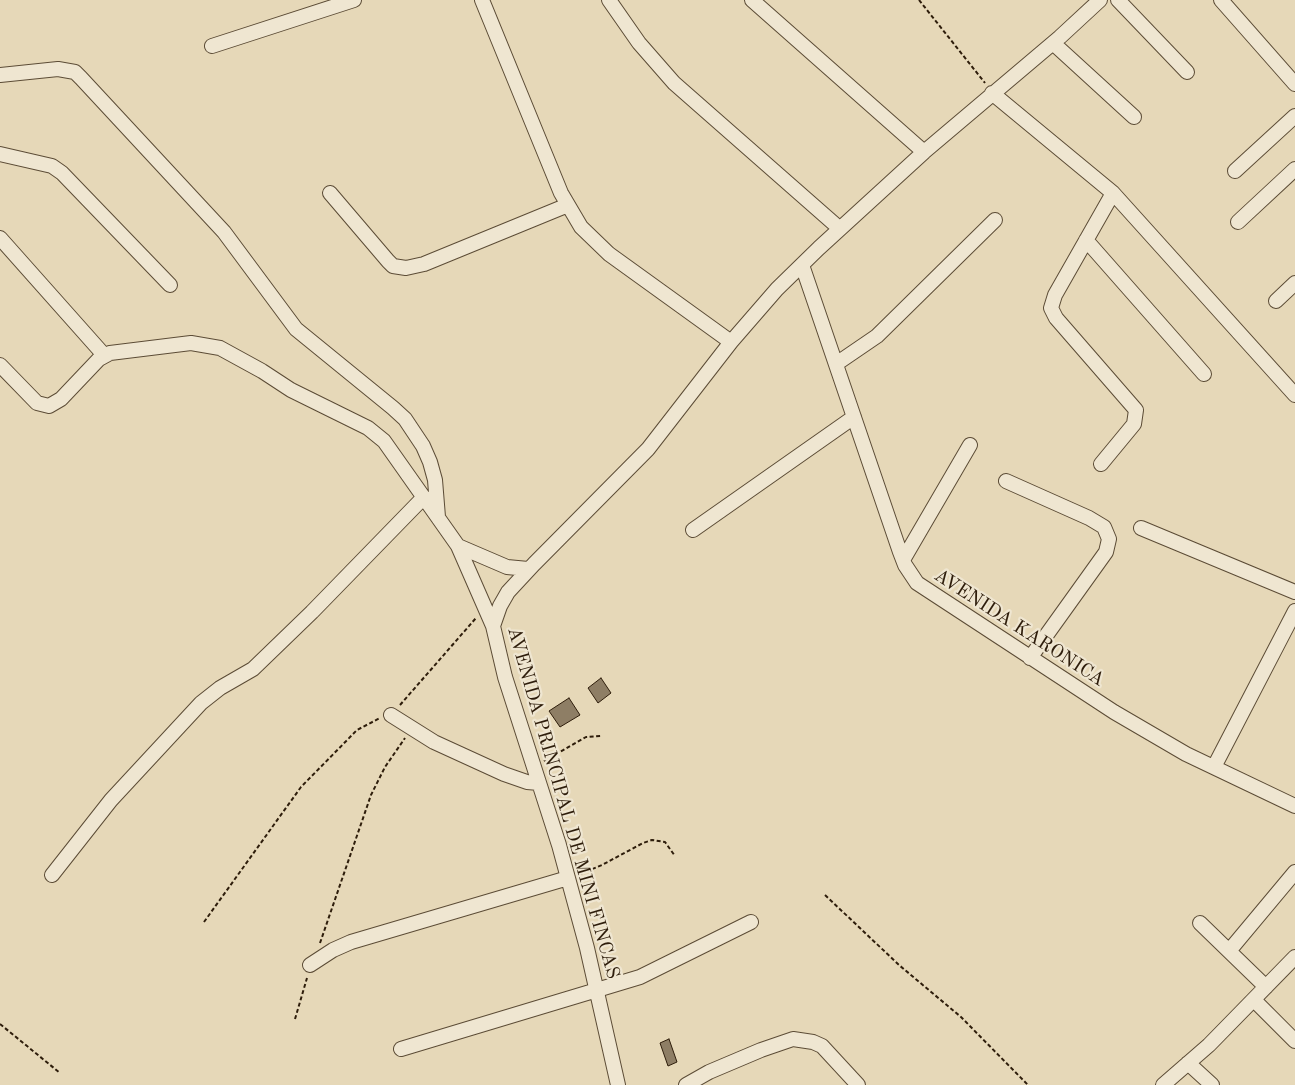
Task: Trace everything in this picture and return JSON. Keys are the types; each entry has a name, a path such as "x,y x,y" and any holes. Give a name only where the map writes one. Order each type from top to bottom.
{"street":[{"path":"212,46 354,0"},
{"path":"482,0 568,205 590,238 731,342"},
{"path":"609,0 640,43 674,83 839,228"},
{"path":"752,0 924,152"},
{"name":"AVENIDA PRINCIPAL DE MINI FINCAS","path":"618,1085 568,878 505,677 493,626 504,599 528,569 648,449 731,342 802,265 839,228 924,152 1053,43 1100,0"},
{"path":"1118,0 1186,72"},
{"path":"1221,0 1295,84"},
{"path":"1053,43 1134,117"},
{"path":"0,75 58,69 75,72 81,78 224,232 296,329 393,408 405,420 423,446 430,462 435,480 438,518"},
{"path":"992,93 1113,194 1295,395"},
{"path":"1235,171 1295,116"},
{"path":"0,154 52,166 62,173 170,285"},
{"path":"0,167 29,161"},
{"path":"1238,222 1295,169"},
{"path":"330,193 393,266 406,268 424,264 568,205"},
{"path":"1100,464 1134,424 1136,410 1056,318 1051,308 1054,295 1113,194"},
{"path":"836,364 877,336 995,220"},
{"path":"0,238 104,355"},
{"path":"1086,240 1204,374"},
{"name":"AVENIDA KARONICA","path":"802,265 903,560 910,575 927,591 1114,712 1214,767 1295,806"},
{"path":"1276,301 1295,283"},
{"path":"0,365 37,403 49,406 61,400 104,355 172,344 203,344 220,348 262,371 291,390 368,428 384,441 458,546 493,626"},
{"path":"693,530 854,417"},
{"path":"903,560 970,445"},
{"path":"1006,480 1089,518 1104,527 1109,539 1106,552 1030,658"},
{"path":"52,875 112,800 202,703 220,688 253,669 312,612 424,497"},
{"path":"1141,528 1295,592"},
{"path":"458,546 506,567 528,569"},
{"path":"1214,767 1295,611"},
{"path":"391,715 434,742 504,774 527,782 539,783"},
{"path":"1229,951 1295,872"},
{"path":"310,965 332,950 351,942 568,878"},
{"path":"401,1049 640,977 751,922"},
{"path":"1200,923 1266,987"},
{"path":"1163,1085 1254,1000 1295,957"},
{"path":"1254,1000 1295,1041"},
{"path":"686,1085 727,1065 793,1039 813,1042 822,1046 858,1085"},
{"path":"1188,1063 1212,1085"}],"path":[{"path":"919,0 992,93"},
{"path":"204,922 316,769 357,730 369,722 391,715 485,608"},
{"path":"295,1019 310,965 330,918 371,795 385,766 412,728"},
{"path":"534,767 586,737 602,736"},
{"path":"568,878 602,865 643,842 652,840 665,842 675,856"},
{"path":"825,895 899,965 961,1017 1028,1085"},
{"path":"0,1024 60,1073"}],"building":[{"path":"601,678 611,693 598,703 588,688"},
{"path":"569,698 580,715 560,727 549,711"},
{"path":"669,1039 677,1062 668,1066 660,1043"}]}
